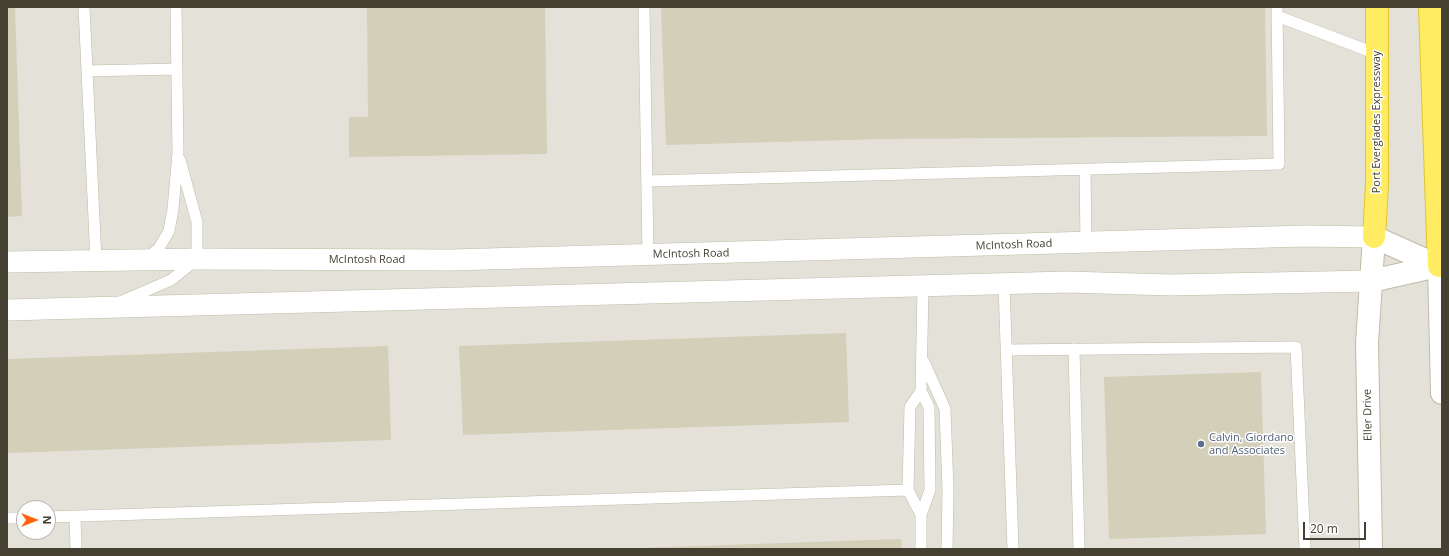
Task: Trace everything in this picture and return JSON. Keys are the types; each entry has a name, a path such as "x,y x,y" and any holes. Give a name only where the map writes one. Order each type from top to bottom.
{"highway":[{"name":"Port Everglades Expressway","path":"1374,237 1378,184 1377,7"},
{"path":"1430,7 1440,266"}],"street":[{"name":"McIntosh Road","path":"7,262 197,259 451,260 1306,236 1374,237"},
{"path":"1374,237 1440,266"},
{"name":"Eller Drive","path":"1371,549 1367,342 1374,237"},
{"path":"7,310 1067,282 1170,285 1371,281 1440,266"},
{"path":"1440,266 1442,392"}],"lane":[{"path":"84,7 96,261"},
{"path":"146,260 160,248 169,231 173,209 178,153 176,7"},
{"path":"644,7 648,255"},
{"path":"647,181 1279,164 1277,12 1377,54"},
{"path":"87,71 176,69"},
{"path":"109,307 171,280 197,259 197,222 178,153"},
{"path":"1085,169 1086,242"},
{"path":"1004,284 1013,549"},
{"path":"921,549 921,515 930,490 929,408 921,391 923,286"},
{"path":"1007,350 1296,347 1305,549"},
{"path":"1074,349 1079,549"},
{"path":"922,358 945,409 948,490 947,549"},
{"path":"921,391 910,407 908,490 921,515"},
{"path":"56,517 908,490"},
{"path":"75,516 76,549"}],"shaded area":[{"path":"7,7 1442,7 1442,549 7,549"}],"building":[{"path":"7,7 15,7 22,216 7,217"},
{"path":"367,7 545,7 547,154 349,157 349,117 368,117"},
{"path":"661,7 1265,7 1267,136 883,139 666,145"},
{"path":"846,333 849,422 463,435 459,346"},
{"path":"388,346 391,440 7,453 7,359"},
{"path":"1261,372 1266,534 1109,539 1104,377"},
{"path":"901,539 902,549 639,549 639,548"}],"place":[{"name":"Calvin, Giordano and Associates","path":"1201,444"}]}
